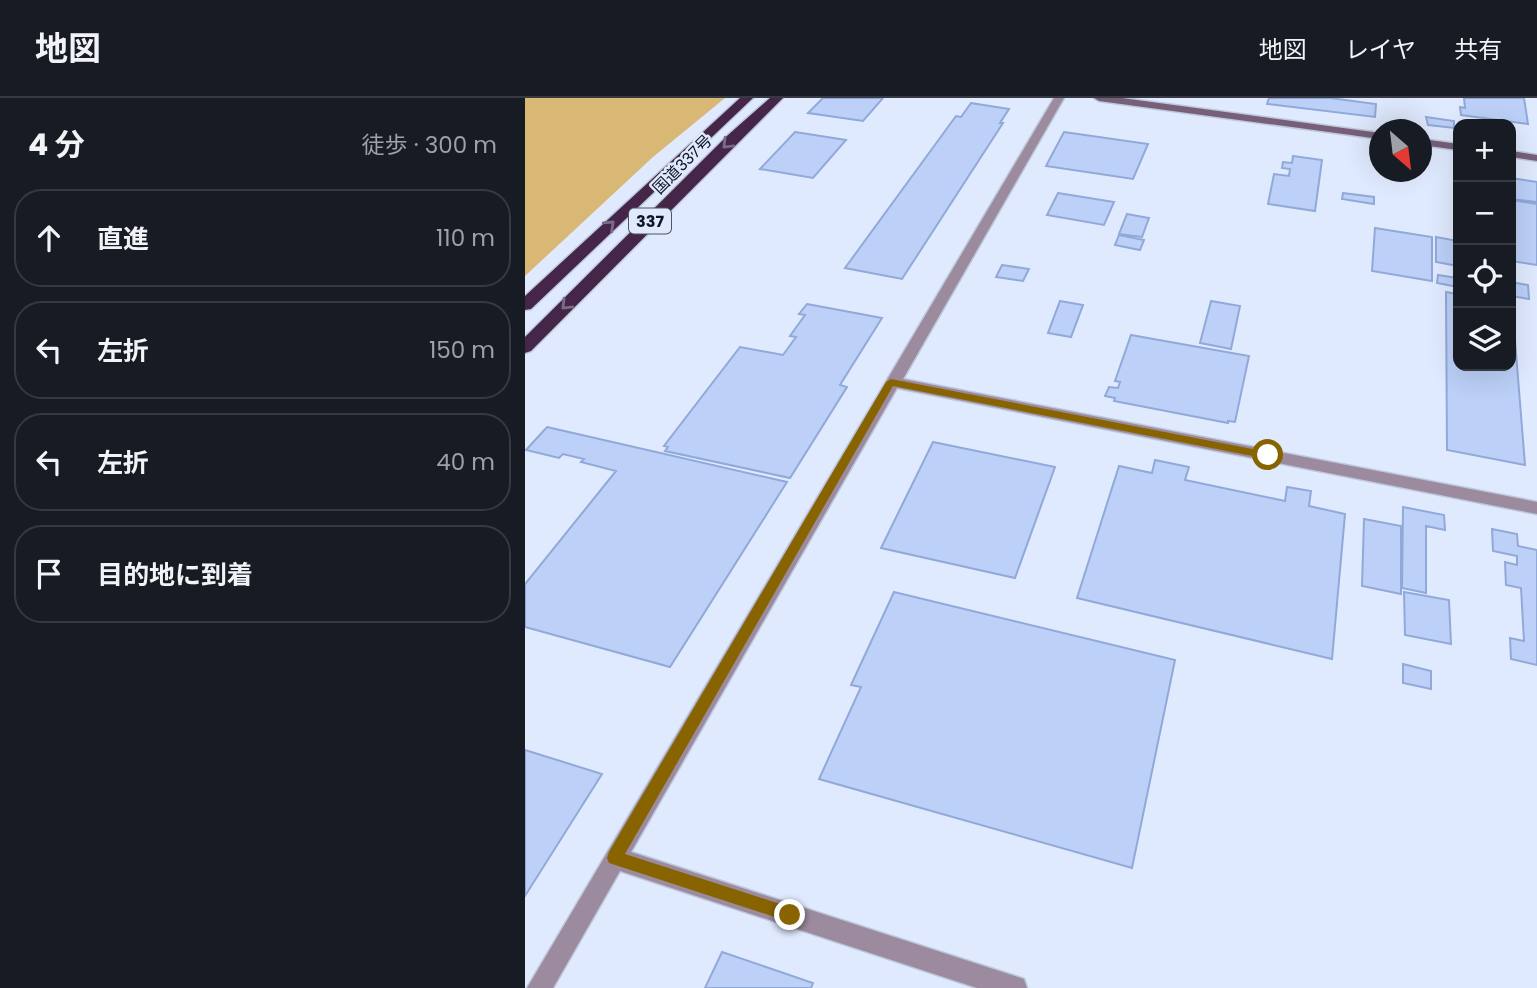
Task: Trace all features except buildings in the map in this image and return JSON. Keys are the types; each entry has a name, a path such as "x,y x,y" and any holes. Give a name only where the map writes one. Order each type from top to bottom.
{"highway":[{"name":"国道337号","path":"525,305 747,98"},
{"name":"国道337号","path":"525,347 733,138 777,98"}],"street":[{"path":"539,988 1059,98"},
{"path":"1099,98 1369,135"},
{"path":"1432,143 1453,146"},
{"path":"1516,155 1537,158"},
{"path":"891,382 1537,508"},
{"path":"614,858 1016,988"}],"shaded area":[{"path":"525,98 725,98 653,157 525,276"}],"route":[{"path":"790,915 614,858 891,382 1268,455"}]}
